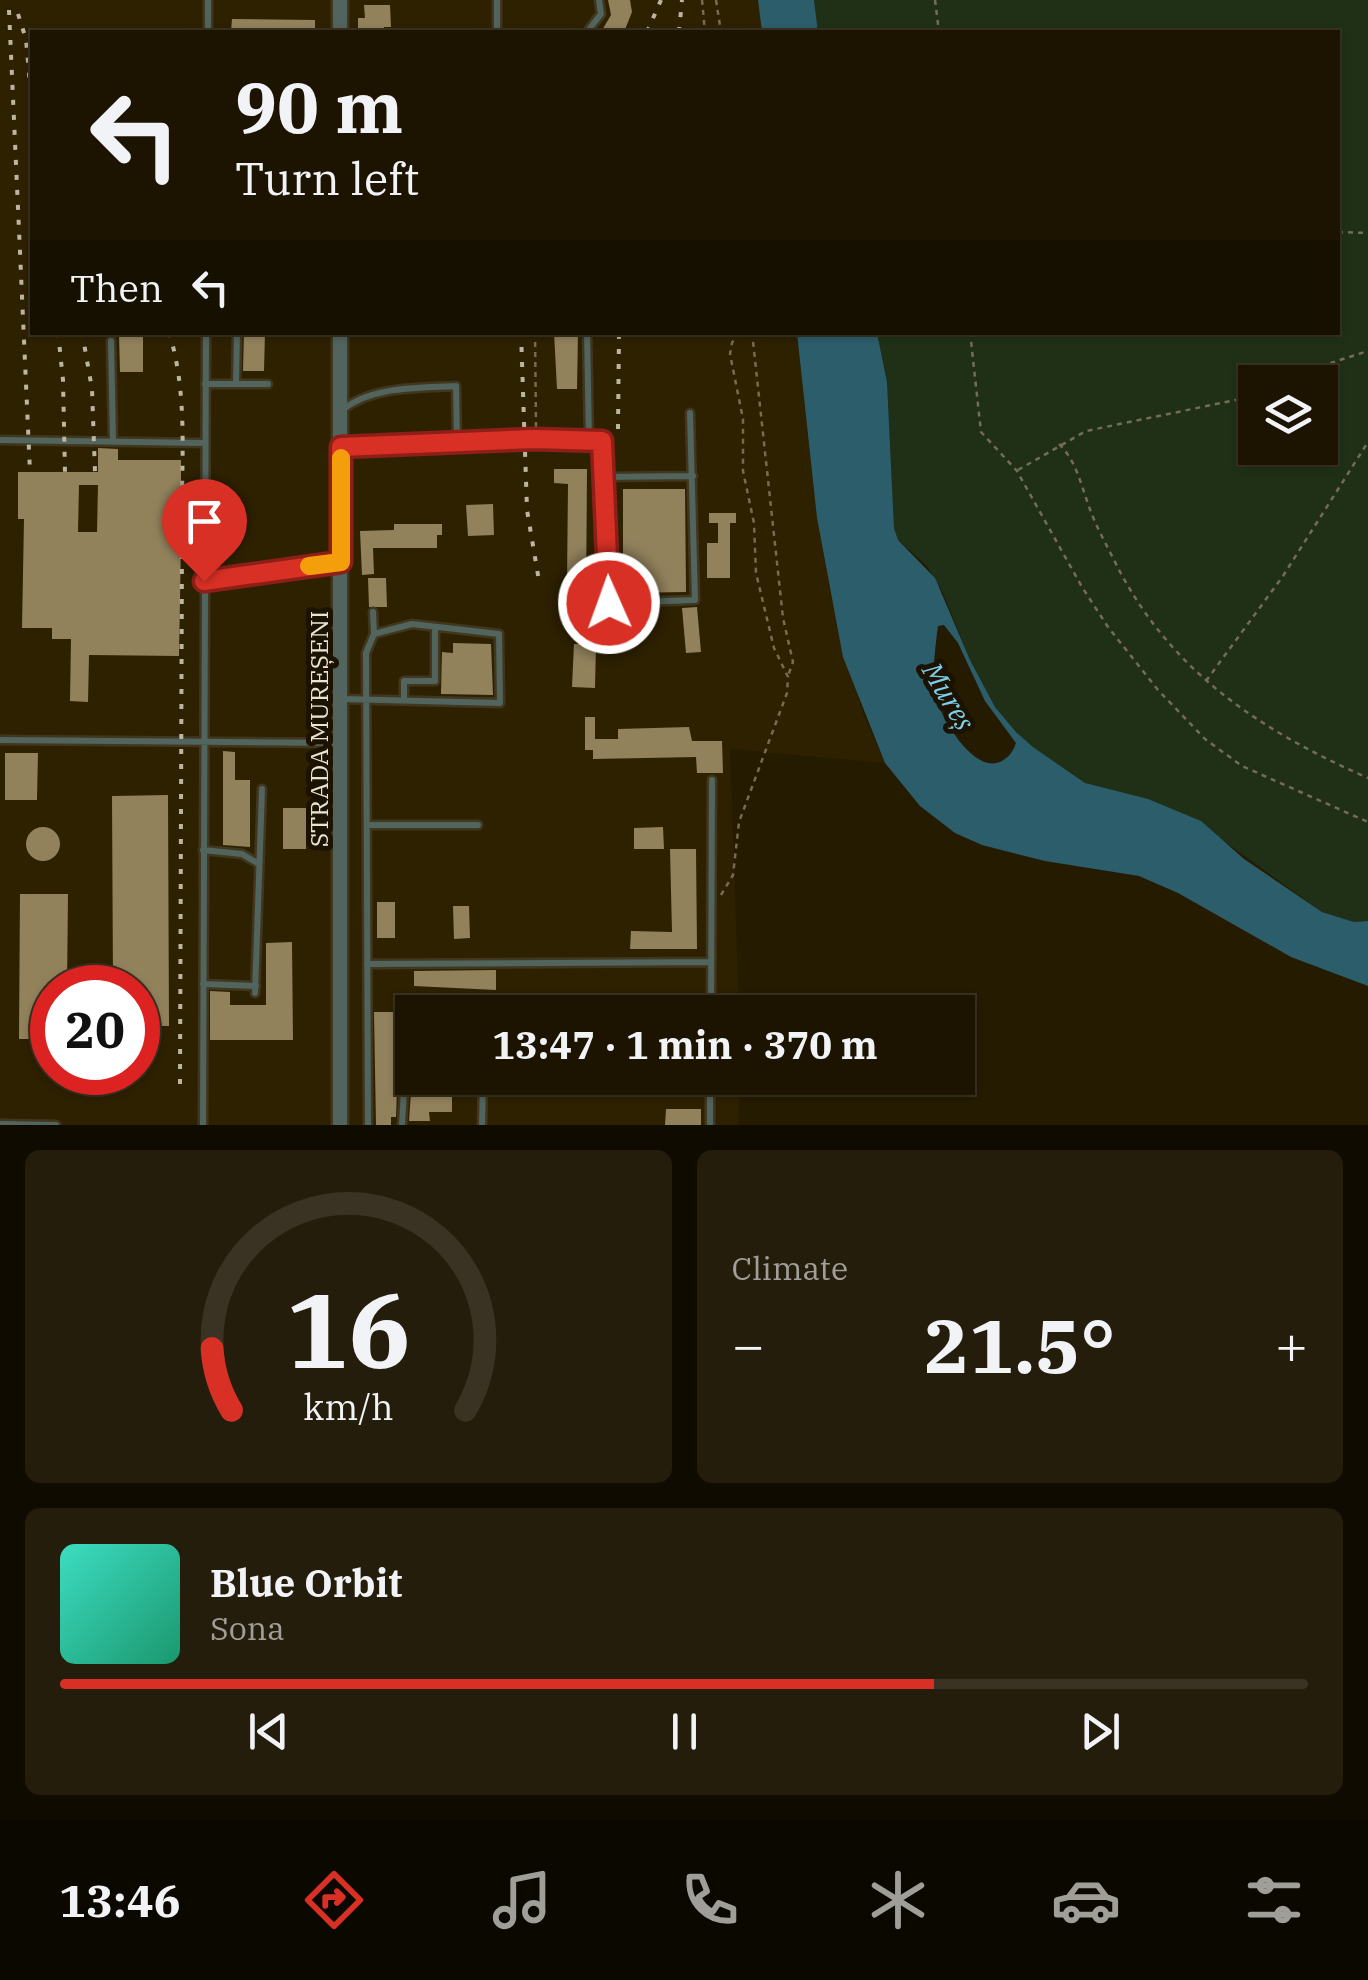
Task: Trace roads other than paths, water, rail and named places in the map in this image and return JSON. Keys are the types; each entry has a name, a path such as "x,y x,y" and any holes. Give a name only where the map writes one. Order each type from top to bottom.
{"street":[{"path":"340,0 340,30"},
{"name":"STRADA MUREȘENI","path":"340,335 340,1125"}],"lane":[{"path":"208,0 208,30"},
{"path":"496,0 497,30"},
{"path":"589,30 601,14 599,0"},
{"path":"203,1125 206,335"},
{"path":"236,384 237,335"},
{"path":"588,335 589,440"},
{"path":"111,341 113,442"},
{"path":"206,384 268,384"},
{"path":"341,410 354,400 369,396 456,386 457,442"},
{"path":"341,447 535,439 602,441 609,603 694,600 690,413"},
{"path":"0,440 205,443"},
{"path":"603,477 694,476"},
{"path":"204,581 341,562"},
{"path":"368,1125 366,653 374,634 373,612"},
{"path":"342,699 500,703 500,634 412,624 374,634"},
{"path":"404,700 404,680 435,681 435,627"},
{"path":"0,740 341,743"},
{"path":"710,995 712,780"},
{"path":"203,984 255,990 262,789"},
{"path":"367,825 478,825"},
{"path":"203,850 242,854 260,865"},
{"path":"367,964 711,962"},
{"path":"402,1125 404,1095"},
{"path":"482,1095 482,1125"},
{"path":"710,1095 710,1125"},
{"path":"0,1124 56,1125"}],"water":[{"path":"758,0 814,0 818,30 762,30"},
{"path":"797,335 877,335 887,382 894,528 898,540 935,578 970,660 995,707 1016,732 1085,783 1148,799 1201,821 1244,859 1322,912 1354,922 1368,921 1368,986 1291,957 1178,893 1139,876 1045,861 982,845 955,833 920,806 885,763 843,657 817,518","holes":["944,625 958,643 985,701 1016,743 1002,761 992,763 982,761 963,746 938,704 934,678 938,626"]}],"railway":[{"path":"648,30 661,0"},
{"path":"679,30 682,0"},
{"path":"9,10 30,472"},
{"path":"18,14 26,39 30,86"},
{"path":"58,335 65,473"},
{"path":"83,335 92,389 95,472"},
{"path":"170,335 181,398 182,509"},
{"path":"521,335 527,510 539,581"},
{"path":"618,429 619,335"},
{"path":"180,1084 182,542"}],"water label":[{"name":"Mureș","path":"949,696"}]}
